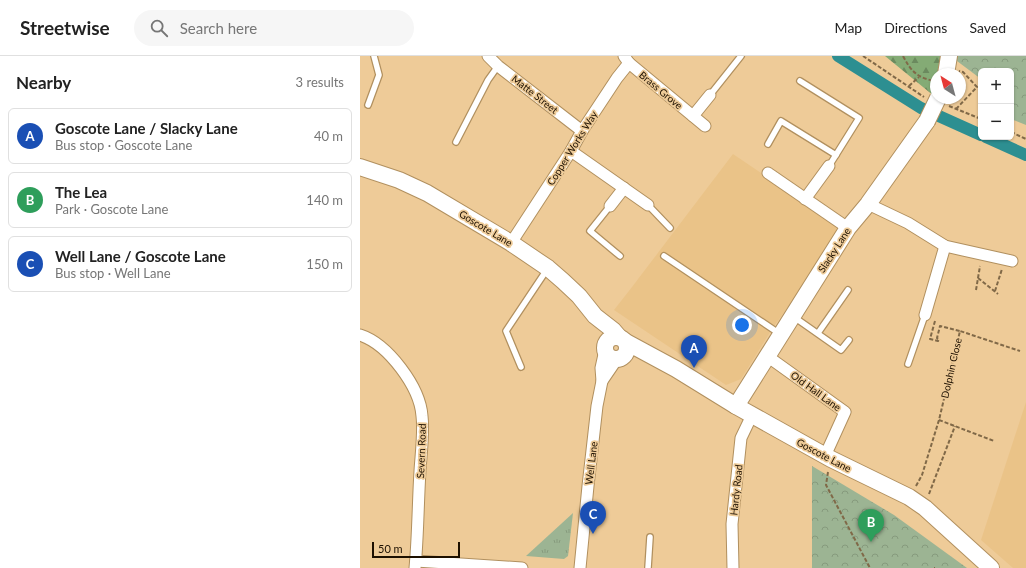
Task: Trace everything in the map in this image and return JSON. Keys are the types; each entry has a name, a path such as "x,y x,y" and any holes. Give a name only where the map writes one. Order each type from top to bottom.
{"street":[{"name":"Matte Street","path":"488,56 498,66 582,132"},
{"name":"Brass Grove","path":"627,60 704,126"},
{"name":"Copper Works Way","path":"511,243 571,151 627,60"},
{"name":"Brass Grove","path":"693,116 710,95"},
{"name":"Slacky Lane","path":"736,406 848,228 868,204 927,121 936,104"},
{"path":"571,151 648,205"},
{"path":"805,199 829,166"},
{"name":"Goscote Lane","path":"360,167 399,180 427,193 511,243 548,268 580,296 595,316 613,330 616,348 631,356 647,354 676,369 736,406 828,458 909,497 925,508 991,568"},
{"path":"768,173 848,228"},
{"path":"610,206 624,188"},
{"path":"868,204 908,223 945,246 1008,260"},
{"path":"925,313 945,246"},
{"name":"Severn Road","path":"360,335 366,337 381,348 404,371 411,383 422,416 416,564"},
{"name":"Well Lane","path":"580,568 593,442 602,381 616,348"},
{"name":"Old Hall Lane","path":"767,356 845,412 828,458"},
{"name":"Hardy Road","path":"733,568 732,524 741,438 752,415"},
{"path":"416,564 522,568"}],"lane":[{"path":"368,105 379,75 374,56"},
{"path":"710,95 741,56"},
{"path":"456,142 488,80 498,66"},
{"path":"800,81 859,118 829,166"},
{"path":"768,144 781,121 836,155"},
{"path":"648,205 670,228"},
{"path":"610,206 590,231 620,256"},
{"path":"664,256 781,334"},
{"path":"522,367 506,331 548,268"},
{"path":"818,333 848,290"},
{"path":"908,364 925,313"},
{"path":"792,315 841,350 849,340"},
{"path":"648,568 650,537"}],"path":[{"path":"864,56 923,96 930,98"},
{"path":"903,56 911,69 919,77 930,80"},
{"path":"948,66 963,72 977,87 956,109"},
{"path":"909,86 919,77"},
{"path":"945,104 978,118"},
{"path":"1014,133 1026,139"},
{"path":"976,290 982,254"},
{"path":"995,291 1008,260"},
{"path":"978,278 998,294"},
{"path":"925,313 937,315 930,339 938,341 939,338 937,338 940,326 960,331"},
{"name":"Dolphin Close","path":"909,497 922,475 939,420 960,331 1020,351"},
{"path":"939,420 994,441"},
{"path":"925,508 930,490 955,426"},
{"path":"828,458 826,485 870,568"}],"shaded area":[{"path":"733,154 844,229 772,329 741,379 726,385 614,310"},
{"path":"1026,402 1026,568 1013,568 981,540"}],"green space":[{"path":"885,56 943,56 942,68 930,68 930,93"},
{"path":"954,56 1026,56 1026,125 1014,120 1014,68 978,68 978,77 953,58"},
{"path":"812,466 894,515 967,568 812,568"},
{"path":"573,513 568,556 564,559 526,556"}],"waterway":[{"path":"838,56 921,108 978,134"},
{"path":"993,140 1026,155"}],"place":[{"name":"Goscote Lane / Slacky Lane","path":"694,368"},
{"name":"Well Lane / Goscote Lane","path":"593,534"},
{"name":"The Lea","path":"871,542"}]}
